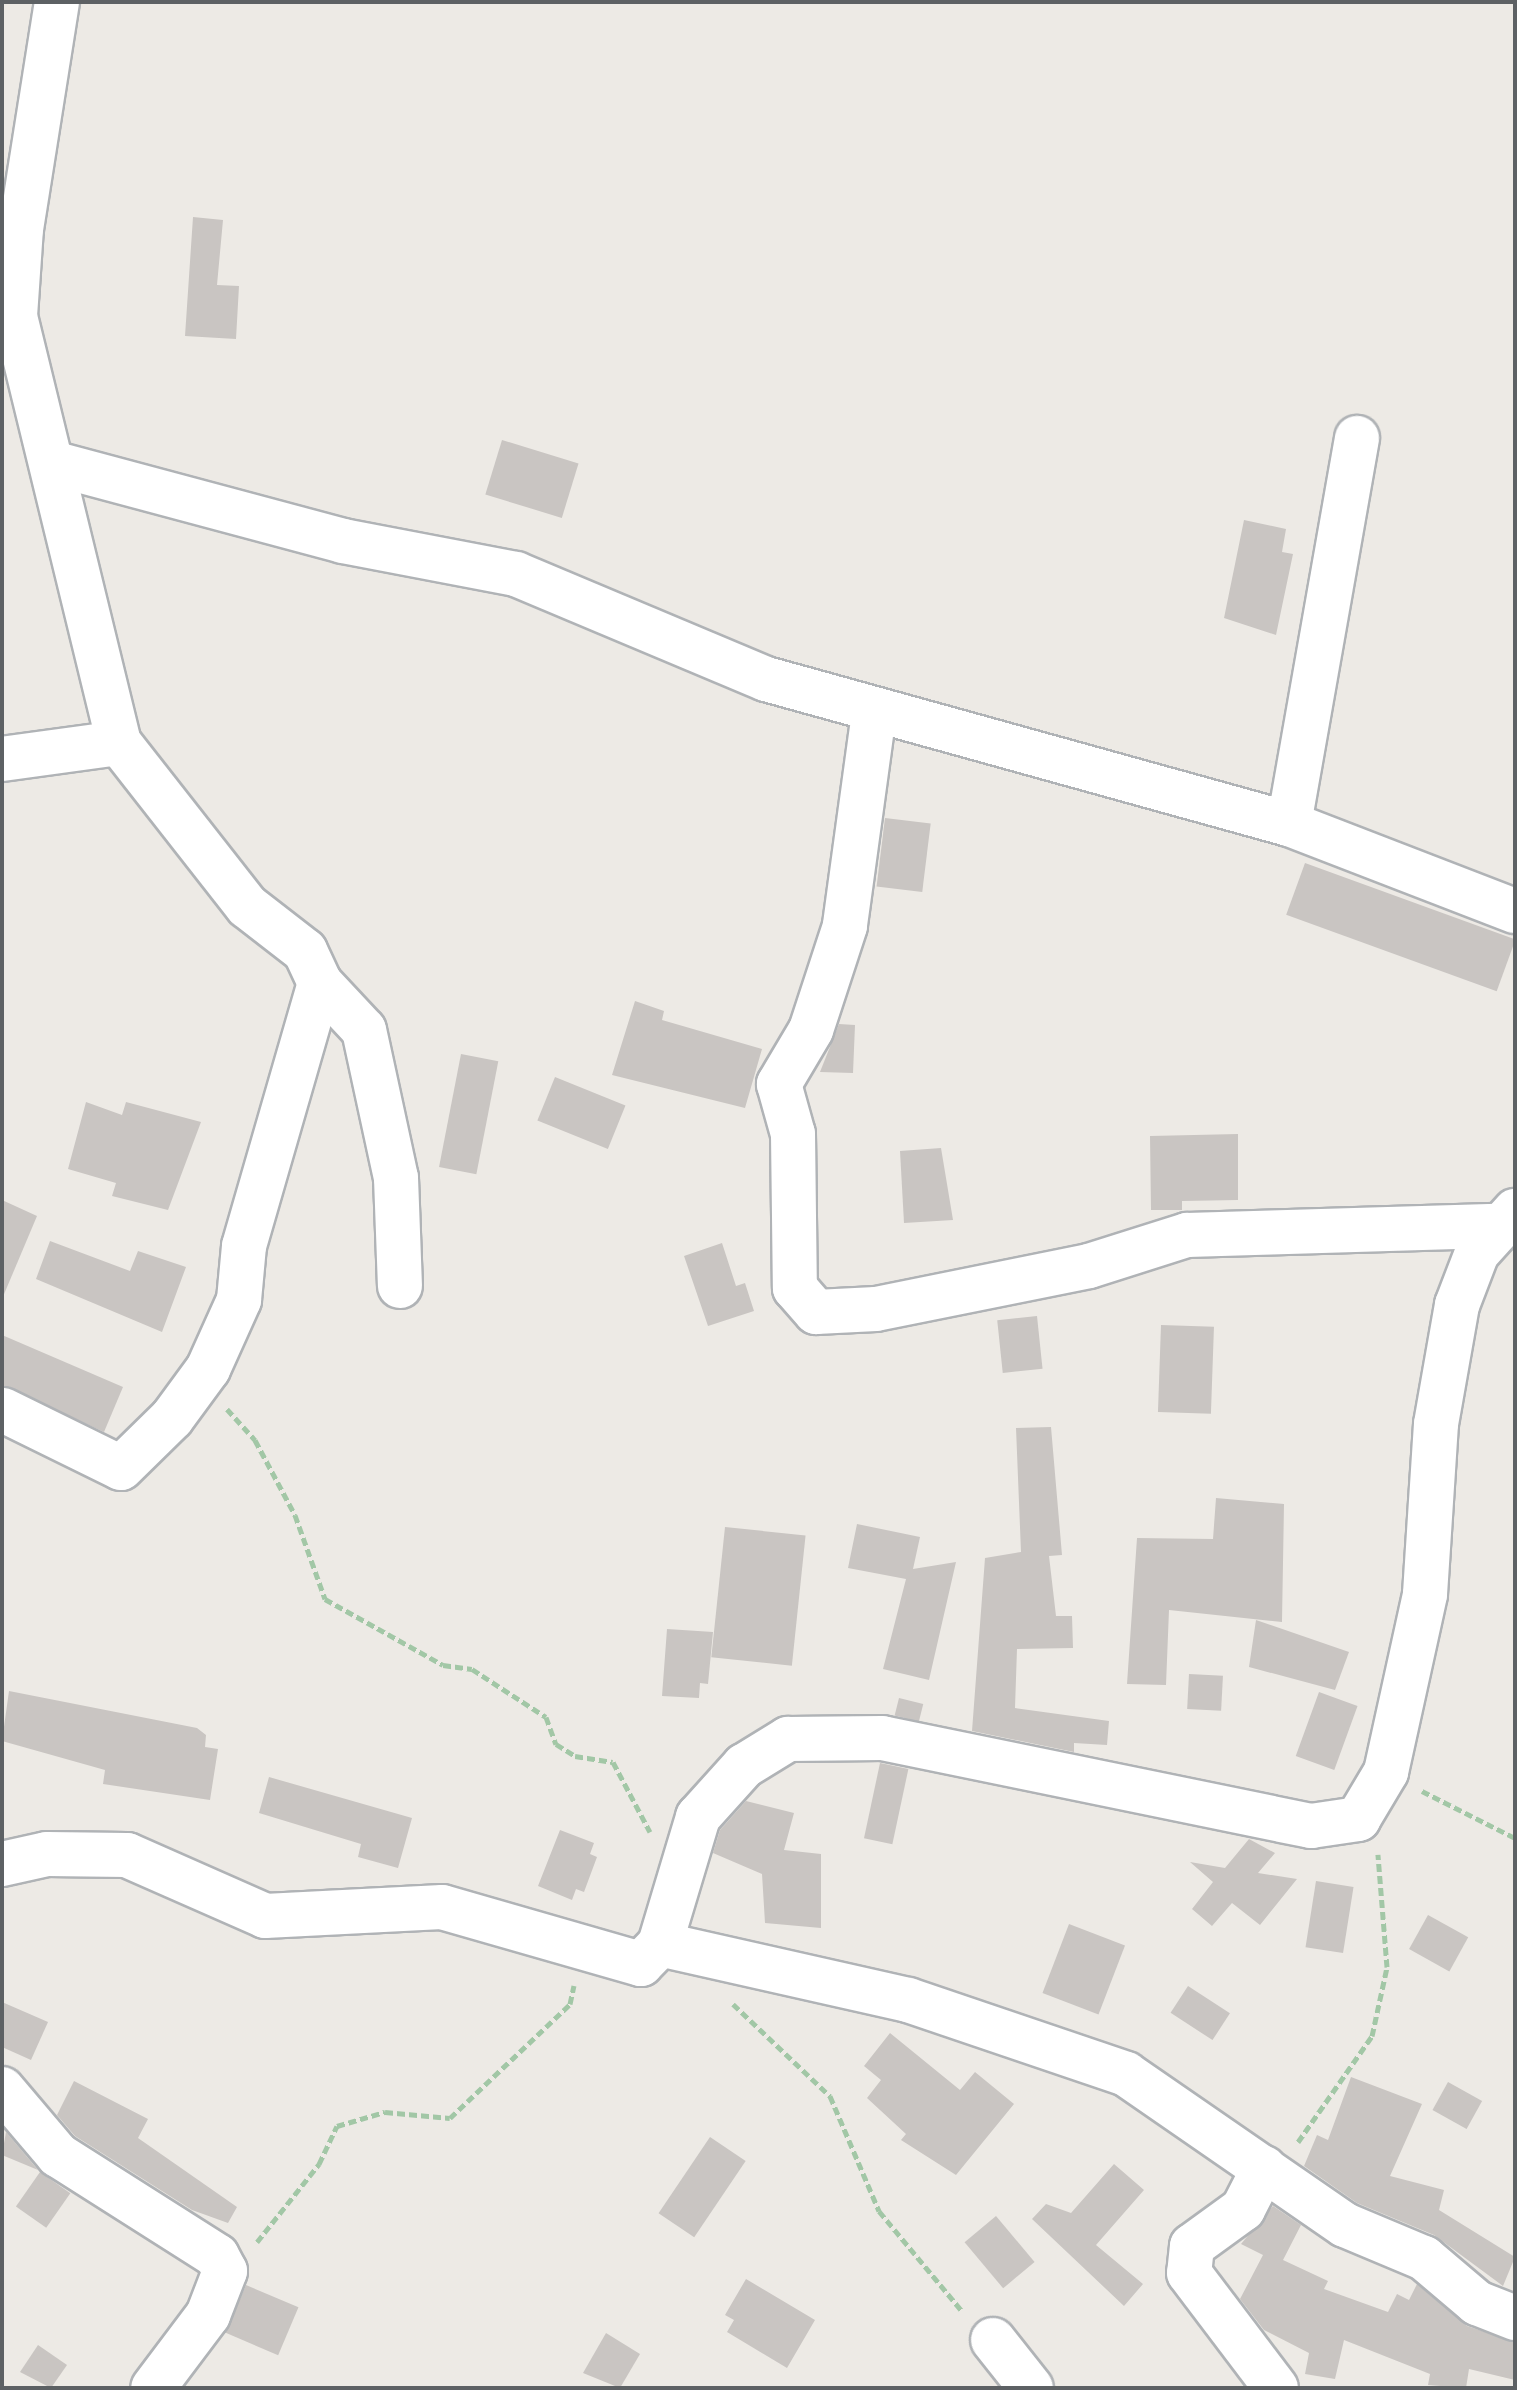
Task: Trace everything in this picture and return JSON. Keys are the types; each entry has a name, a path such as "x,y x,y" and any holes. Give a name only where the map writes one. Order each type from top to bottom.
{"street":[{"path":"57,2 21,229 15,316 25,380 52,463 119,743 247,906 305,951 320,983 364,1030 396,1178 400,1286"},
{"path":"1289,824 1357,438"},
{"path":"52,463 343,541 516,574 592,600 729,665 874,713 1289,824 1515,911"},
{"path":"874,713 845,926 811,1030 779,1084 793,1134 795,1288 816,1312 876,1309 1089,1266 1187,1235 1506,1218"},
{"path":"2,759 119,743"},
{"path":"3,1410 121,1468 208,1369 239,1300 244,1246 320,983"},
{"path":"8,1870 127,1855 265,1916 442,1907 581,1953 641,1964 660,1944 676,1882 698,1817 744,1766 766,1747 811,1736 882,1738 1311,1826 1358,1819 1380,1787 1427,1580 1446,1356 1477,1253 1506,1218"},
{"path":"660,1944 908,2000 1126,2074 1345,2225 1424,2258 1477,2303 1515,2318"},
{"path":"2,2089 58,2155 217,2256 225,2271 208,2315 153,2388"},
{"path":"1264,2168 1243,2209 1192,2246 1189,2273 1276,2388"},
{"path":"993,2340 1031,2388"}],"path":[{"path":"208,1369 208,1388 255,1440 295,1515 325,1599 443,1665 472,1669 546,1717 556,1744 575,1756 613,1762 676,1882"},
{"path":"1264,2168 1311,2131 1372,2036 1387,1967 1380,1787 1515,1838"},
{"path":"225,2271 241,2262 319,2164 337,2126 385,2112 450,2118 570,2004 581,1953"},
{"path":"729,2000 830,2096 896,2237 993,2340"}],"building":[{"path":"193,217 223,220 217,285 239,286 236,339 185,336"},
{"path":"502,440 579,463 562,518 485,495"},
{"path":"1244,520 1286,529 1282,552 1293,554 1276,635 1224,618"},
{"path":"885,818 931,824 922,892 877,886"},
{"path":"1305,863 1515,939 1497,991 1286,915"},
{"path":"635,1001 664,1011 662,1020 762,1049 745,1108 612,1075"},
{"path":"839,1024 855,1025 853,1073 820,1072"},
{"path":"461,1054 498,1061 476,1174 439,1167"},
{"path":"555,1077 625,1105 608,1149 537,1121"},
{"path":"86,1102 122,1115 126,1102 201,1122 168,1210 112,1196 116,1183 68,1169"},
{"path":"1238,1134 1238,1200 1182,1201 1182,1210 1151,1210 1150,1136"},
{"path":"941,1148 953,1220 904,1223 900,1151"},
{"path":"2,1200 37,1216 2,1299"},
{"path":"50,1241 130,1271 138,1251 186,1267 162,1332 36,1279"},
{"path":"722,1243 736,1286 745,1283 754,1311 708,1326 684,1256"},
{"path":"1037,1316 1043,1369 1003,1373 997,1320"},
{"path":"1161,1325 1214,1327 1211,1414 1158,1412"},
{"path":"2,1335 123,1387 104,1432 2,1385"},
{"path":"1051,1427 1062,1555 1049,1556 1056,1616 1072,1616 1073,1648 1017,1649 1015,1708 1109,1721 1107,1745 1074,1743 1074,1752 972,1731 985,1558 1021,1552 1016,1428"},
{"path":"1216,1498 1284,1504 1282,1622 1169,1610 1166,1685 1127,1684 1137,1538 1213,1539"},
{"path":"857,1524 920,1537 913,1569 956,1562 929,1680 883,1669 906,1579 848,1568"},
{"path":"725,1527 806,1535 792,1666 711,1657"},
{"path":"1256,1620 1349,1652 1335,1690 1249,1667"},
{"path":"667,1629 713,1632 708,1684 700,1683 699,1698 662,1696"},
{"path":"1189,1674 1223,1676 1221,1711 1187,1709"},
{"path":"9,1691 197,1728 206,1735 205,1747 218,1749 210,1800 103,1784 105,1770 2,1741"},
{"path":"1319,1692 1358,1706 1334,1770 1296,1756"},
{"path":"899,1698 923,1704 919,1722 895,1715"},
{"path":"880,1763 908,1769 892,1844 864,1838"},
{"path":"269,1777 412,1818 398,1868 358,1857 361,1844 259,1813"},
{"path":"746,1801 794,1813 784,1850 821,1854 821,1928 765,1923 762,1874 713,1853 720,1830"},
{"path":"560,1830 594,1843 590,1854 597,1857 584,1892 576,1889 572,1900 538,1886"},
{"path":"1249,1839 1275,1853 1258,1873 1297,1879 1260,1925 1232,1903 1212,1926 1192,1909 1213,1882 1190,1862 1225,1868"},
{"path":"1316,1881 1354,1887 1343,1953 1306,1947"},
{"path":"1428,1915 1468,1937 1449,1971 1409,1949"},
{"path":"1069,1924 1125,1946 1098,2015 1042,1993"},
{"path":"1188,1986 1230,2013 1213,2040 1171,2013"},
{"path":"2,2002 48,2022 31,2060 2,2047"},
{"path":"890,2033 960,2090 975,2072 1014,2104 956,2175 901,2140 906,2134 867,2098 881,2080 864,2066"},
{"path":"1351,2077 1422,2104 1390,2176 1444,2190 1439,2210 1515,2257 1503,2286 1434,2235 1357,2203 1304,2166 1317,2135 1328,2140"},
{"path":"74,2081 148,2119 138,2138 237,2207 228,2223 192,2210 75,2136 57,2115"},
{"path":"1448,2082 1482,2101 1467,2129 1432,2110"},
{"path":"6,2132 38,2170 2,2155"},
{"path":"710,2137 746,2161 694,2237 659,2213"},
{"path":"1114,2164 1144,2190 1096,2245 1143,2284 1124,2306 1032,2219 1046,2204 1071,2213"},
{"path":"40,2172 70,2193 46,2228 16,2206"},
{"path":"1273,2206 1301,2225 1283,2260 1328,2281 1324,2289 1388,2312 1397,2294 1409,2300 1417,2284 1467,2326 1515,2342 1515,2380 1469,2369 1466,2388 1428,2385 1430,2374 1344,2340 1335,2379 1305,2374 1309,2353 1264,2330 1240,2299 1263,2255 1241,2244"},
{"path":"996,2216 1035,2262 1003,2288 965,2242"},
{"path":"746,2279 815,2320 787,2368 727,2332 734,2320 725,2315"},
{"path":"246,2285 298,2307 278,2355 226,2333"},
{"path":"606,2333 640,2354 620,2388 583,2373"},
{"path":"38,2345 67,2365 51,2388 20,2372"}]}
